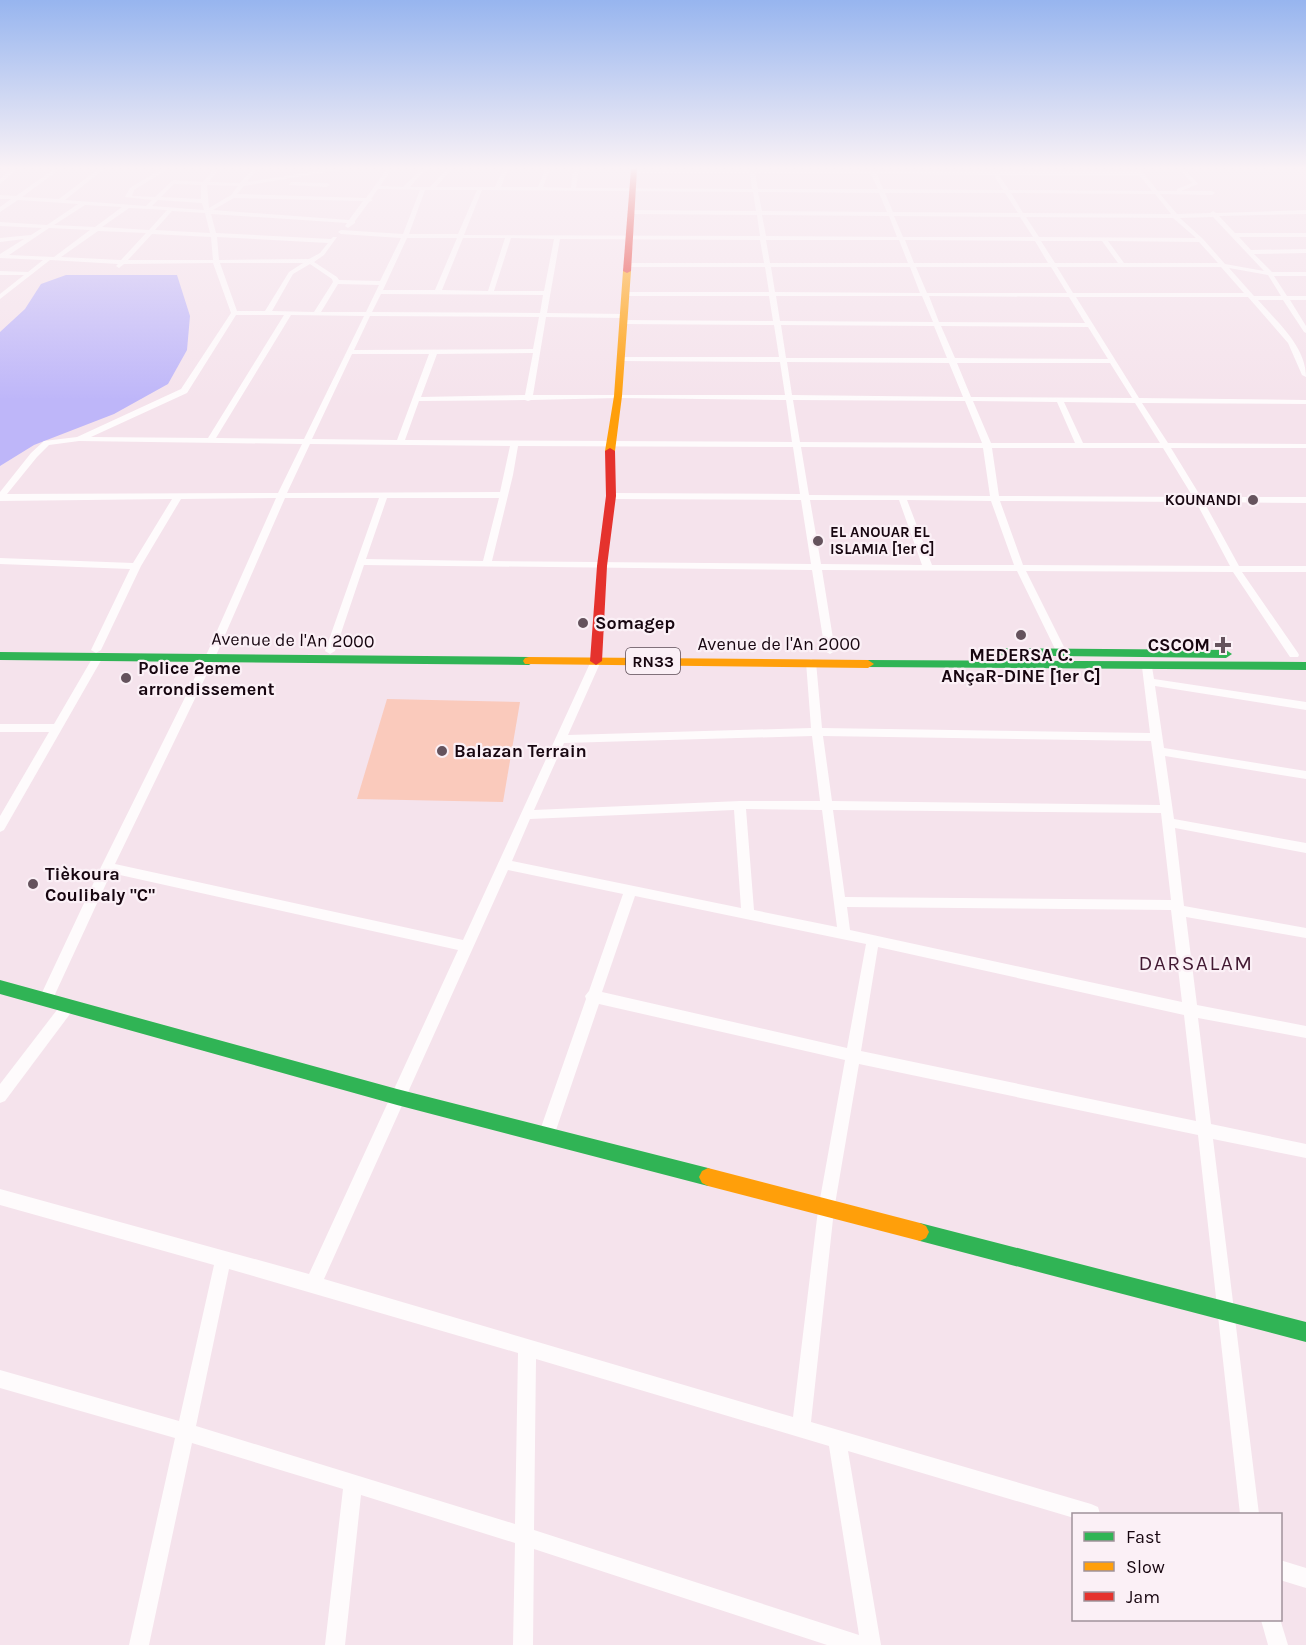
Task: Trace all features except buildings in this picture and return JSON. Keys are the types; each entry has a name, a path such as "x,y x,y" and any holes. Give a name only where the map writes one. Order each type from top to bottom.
{"main road":[{"path":"597,655 602,566 611,496 610,443 618,396 628,246"},
{"name":"Avenue de l'An 2000","path":"0,648 97,653"},
{"name":"Avenue de l'An 2000","path":"212,654 330,651 597,655 811,662 1147,667 1306,666"},
{"name":"Avenue de l'An 2000","path":"0,656 97,653 597,655 830,651 1300,655"},
{"path":"0,987 826,1210 1306,1332"}],"street":[{"path":"1,257 18,246"},
{"path":"0,297 26,273 70,246"},
{"path":"117,269 137,246"},
{"path":"215,246 216,262 234,313"},
{"path":"268,312 291,273 322,254 328,246"},
{"path":"46,999 107,867 212,654 281,497 352,352 400,246"},
{"path":"438,292 456,246"},
{"path":"490,293 506,246"},
{"path":"528,399 556,246"},
{"path":"764,246 830,651"},
{"path":"903,246 987,444 995,500 1019,566 1062,653"},
{"path":"1040,246 1199,500 1236,569 1300,655"},
{"path":"1108,246 1124,266"},
{"path":"1206,246 1291,342 1306,375"},
{"path":"1242,246 1270,274 1306,332"},
{"path":"1248,252 1306,252"},
{"path":"1,257 122,262 309,261 335,278 336,282"},
{"path":"627,265 1223,265 1270,274 1306,274"},
{"path":"0,273 26,273"},
{"path":"336,282 438,292 548,293"},
{"path":"316,314 336,282"},
{"path":"625,294 1071,294 1306,298"},
{"path":"234,313 544,316 777,323 1090,325"},
{"path":"79,439 184,391 234,313"},
{"path":"210,441 289,313"},
{"path":"1282,332 1306,332"},
{"path":"400,443 434,351"},
{"path":"352,352 537,351"},
{"path":"621,358 1112,361"},
{"path":"418,399 618,396 1306,402"},
{"path":"1059,399 1080,445"},
{"path":"0,498 34,455 47,443 79,439 307,443 1306,446"},
{"path":"487,563 514,444"},
{"path":"330,651 384,495"},
{"path":"0,498 504,495"},
{"path":"0,827 97,653 136,566 178,496"},
{"path":"611,496 1306,500"},
{"path":"902,498 928,567"},
{"path":"0,561 136,566"},
{"path":"362,562 602,566 1306,569"},
{"path":"314,1284 397,1096 528,815 597,655"},
{"path":"811,662 817,732 844,934"},
{"path":"1147,667 1168,816 1250,1513"},
{"path":"1149,682 1306,706"},
{"path":"0,728 55,728"},
{"path":"560,739 817,732 1157,744 1306,775"},
{"path":"0,803 14,803"},
{"path":"528,815 740,805 1168,816 1306,848"},
{"path":"740,805 748,914"},
{"path":"504,864 873,940 1190,1010 1306,1032"},
{"path":"107,867 466,946"},
{"path":"546,1136 592,996 631,890"},
{"path":"840,902 1177,908 1306,933"},
{"path":"801,1429 826,1210 873,940"},
{"path":"592,996 854,1056 1306,1150"},
{"path":"0,1096 68,1006"},
{"path":"0,1197 314,1284 1084,1513"},
{"path":"139,1645 223,1260"},
{"path":"523,1645 527,1348"},
{"path":"0,1379 186,1430 526,1536 858,1645"},
{"path":"837,1440 871,1645"},
{"path":"335,1645 352,1482"},
{"path":"1282,1570 1306,1578"},
{"path":"1271,1621 1278,1645"}],"shaded area":[{"path":"66,275 177,275 190,316 187,350 168,384 114,414 34,445 0,466 0,332 25,309 41,284"},
{"name":"Balazan Terrain","path":"387,699 520,702 503,802 357,799"}],"traffic: fast":[{"path":"987,652 1226,654"},
{"path":"0,656 529,661"},
{"path":"868,664 1306,666"},
{"path":"0,987 397,1097 708,1177"},
{"path":"920,1232 1306,1332"}],"traffic: slow":[{"path":"610,451 618,396 627,271"},
{"path":"529,661 868,664"},
{"path":"708,1177 920,1232"}],"traffic: jam":[{"path":"627,271 629,246"},
{"path":"596,661 602,566 611,496 610,451"}],"place":[{"name":"KOUNANDI","path":"1253,500"},
{"name":"EL ANOUAR EL ISLAMIA [1er C]","path":"818,541"},
{"name":"Somagep","path":"583,623"},
{"name":"MEDERSA C. ANçaR-DINE [1er C]","path":"1021,635"},
{"name":"CSCOM","path":"1223,645"},
{"name":"Police 2eme arrondissement","path":"126,678"},
{"name":"Balazan Terrain","path":"442,751"},
{"name":"Tièkoura Coulibaly \"C\"","path":"33,884"}],"district":[{"name":"DARSALAM","path":"1196,963"}]}
